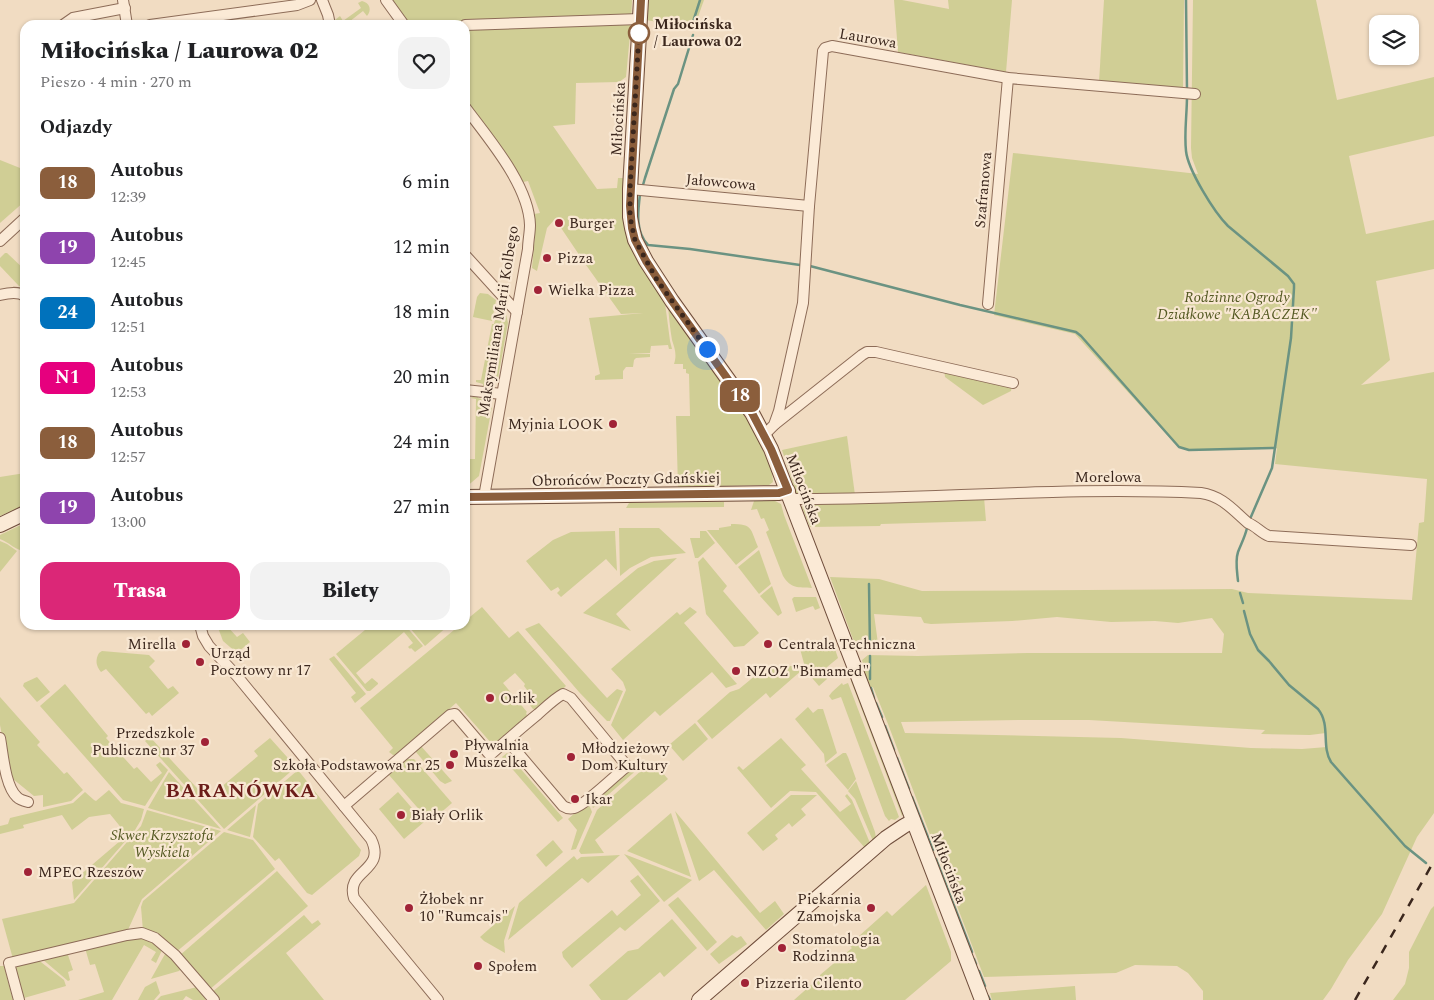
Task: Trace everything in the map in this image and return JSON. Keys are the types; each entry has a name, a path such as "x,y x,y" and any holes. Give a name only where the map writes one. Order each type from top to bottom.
{"street":[{"path":"185,20 297,4 310,0"},
{"path":"322,0 329,20"},
{"path":"386,0 400,20"},
{"name":"Miłocińska","path":"641,0 630,189 632,228 635,240 672,301 738,392 764,435 789,495 982,1000"},
{"path":"70,20 124,4 126,20"},
{"path":"470,25 640,19"},
{"name":"Laurowa","path":"774,425 779,411 803,304 809,206 823,51 825,48 832,46 1008,78 1195,94"},
{"name":"Szafranowa","path":"988,304 1008,78"},
{"name":"Maksymiliana Marii Kolbego","path":"470,113 510,170 527,208 530,225 528,249 484,497"},
{"name":"Jałowcowa","path":"630,189 809,206"},
{"path":"0,241 20,223"},
{"path":"470,260 517,312"},
{"path":"0,295 8,292 20,294"},
{"name":"Laurowa","path":"764,435 774,425 867,352 876,352 1014,383"},
{"path":"470,391 502,394"},
{"name":"Morelowa","path":"789,495 844,499 1095,492 1201,492 1212,494 1222,500 1248,523 1269,536 1411,544"},
{"name":"Obrońców Poczty Gdańskiej","path":"470,497 779,493 789,495"},
{"path":"0,524 20,515"},
{"path":"201,630 209,646 243,684 371,839 376,850 375,858 353,886 354,898 438,1000"},
{"path":"344,806 450,715 455,714 490,755 507,740 558,697 563,694 572,698 627,766 581,804 573,808 567,808 563,806 507,740"},
{"path":"0,738 9,785 16,797 28,802"},
{"path":"699,1000 886,838 913,821"},
{"path":"19,1000 9,963 127,935 142,934 155,938 175,955 214,1000"}],"green space":[{"path":"391,0 632,0 626,77 619,82 576,83 575,124 553,126 597,189 617,188 618,178 625,178 625,230 631,247 645,273 665,303 672,349 669,349 668,345 651,346 650,353 629,354 650,354 650,357 636,358 633,367 626,367 623,371 623,379 595,380 595,376 600,374 589,318 643,313 621,314 555,219 547,228 537,271 532,268 535,234 534,214 540,213 528,181 523,182 470,107 470,26 490,22 470,23 470,20 406,20"},
{"path":"648,0 704,0 694,28 646,20"},
{"path":"894,0 949,9 948,0 1012,0 1006,72 898,52"},
{"path":"1104,0 1184,0 1183,89 1099,82"},
{"name":"Rodzinne Ogrody Działkowe \"KABACZEK\"","path":"1193,0 1316,0 1337,100 1434,77 1434,136 1349,156 1366,234 1434,220 1434,269 1376,281 1390,360 1361,385 1434,372 1434,813 1417,837 1382,914 1348,960 1323,1000 1203,1000 1203,991 1188,973 1177,966 1135,965 1116,973 984,977 888,724 873,687 869,688 862,660 868,655 1222,653 1224,634 1212,618 1178,623 1155,621 1111,622 1057,617 931,624 924,623 921,617 874,614 879,651 857,650 830,577 879,579 922,591 1232,589 1248,593 1412,600 1419,523 1424,522 1427,479 1275,464 1277,448 1189,451 1178,447 1075,334 994,315 1013,153 1198,174 1192,158","holes":["1089,720 1265,730 1261,734 1310,735 1326,733 1327,747 1302,749 1251,748 1121,738 905,733 901,722"]},
{"path":"362,1 367,3 369,11 367,16 363,11 351,20 344,20 361,8 358,3"},
{"path":"0,160 20,168 20,205 0,223"},
{"path":"7,253 20,265 20,286 0,266 0,258"},
{"path":"480,293 488,294 496,300 492,321 473,317 477,297"},
{"path":"668,306 740,407 755,432 772,471 773,482 769,485 678,487 676,416 690,416 689,374 686,373 686,369 683,369 683,364 674,364 675,352 671,336"},
{"path":"502,313 506,314 508,323 498,378 492,386 483,386 483,384 476,382 476,380 481,380 492,324 494,324 495,319 501,320"},
{"path":"944,367 1012,386 1011,391 983,405 945,377"},
{"path":"478,396 478,398 488,401 492,408 479,476 470,484 470,459 475,459 476,399 471,398"},
{"path":"847,436 855,495 809,496 796,493 782,450"},
{"path":"20,474 20,507 0,516 0,477"},
{"path":"984,497 986,521 810,527 802,507 809,503"},
{"path":"754,501 775,501 781,504 812,588 792,585 783,576 766,532 769,530 764,518 761,519 757,509 751,510"},
{"path":"724,502 724,507 626,508 629,503"},
{"path":"731,524 750,528 758,547 736,565 707,530 719,530 719,528 731,526"},
{"path":"20,525 20,550 0,539 0,535"},
{"path":"619,528 659,528 686,553 651,557 630,568 620,576"},
{"path":"615,531 617,571 606,559 561,597 557,593 560,590 558,587 551,591 526,561 553,540 571,532"},
{"path":"700,531 706,531 715,543 698,558 695,558 690,538 700,538"},
{"path":"0,541 17,551 0,572"},
{"path":"759,550 771,584 759,594 738,567"},
{"path":"703,557 727,586 723,591 759,633 744,646 734,647 706,614 698,562"},
{"path":"677,558 616,614 631,631 583,613 638,568 654,561"},
{"path":"772,586 782,613 778,616 760,596"},
{"path":"794,597 816,597 820,608 815,610 813,606 796,612 792,599"},
{"path":"482,607 509,638 518,631 566,686 539,709 533,709 525,699 531,695 524,686 525,684 515,673 503,683 527,712 528,718 495,744 492,744 456,703 397,755 393,755 389,752 393,748 360,708 454,630 470,630 470,617"},
{"path":"690,607 697,612 684,623 737,684 726,688 712,672 660,716 655,711 623,740 611,725 626,690 623,682 611,669 677,612 680,615"},
{"path":"539,623 607,698 617,689 623,691 610,721 607,721 579,692 525,629"},
{"path":"219,630 231,630 237,637 243,633 250,642 237,653 223,641"},
{"path":"365,630 409,630 423,646 415,652 410,649 408,647 413,643 404,632 356,673 365,684 372,678 378,683 370,691 367,691 336,654"},
{"path":"412,630 443,630 425,646"},
{"path":"804,640 809,640 810,646 816,646 817,651 835,649 838,658 821,672 827,679 819,686 806,671 799,645"},
{"path":"102,651 149,655 155,661 149,667 168,689 173,686 179,693 152,716 149,712 146,714 106,669 101,672 99,670 97,661 99,653"},
{"path":"334,656 366,694 355,703 351,697 356,693 329,659"},
{"path":"767,666 801,666 802,670 770,698 766,693 712,739 697,721 730,692 739,689"},
{"path":"37,677 50,692 37,702 23,686 24,683"},
{"path":"851,681 853,681 904,812 902,816"},
{"path":"842,683 843,685 848,683 899,817 895,820 891,819 889,821 885,816 841,697 832,700 829,696"},
{"path":"65,684 108,736 106,738 134,769 137,767 151,782 162,773 156,765 160,762 168,770 145,806 123,800 40,706"},
{"path":"0,697 40,742 37,745 64,774 67,772 83,790 71,801 43,807 43,795 34,796 13,779 8,768 0,725"},
{"path":"808,707 813,713 818,709 823,709 837,753 825,763 824,754 795,719"},
{"path":"695,723 708,739 683,761 669,745"},
{"path":"150,737 207,799 258,756 254,751 270,738 296,767 224,829 145,741"},
{"path":"781,738 806,765 801,769 840,812 851,804 845,796 847,794 852,800 870,843 865,848 816,792 790,791 771,808 737,768 739,766 743,770"},
{"path":"420,745 452,781 445,784 440,781 416,752"},
{"path":"507,753 563,818 558,822 502,757"},
{"path":"843,753 846,753 848,757 856,779 848,790 826,765"},
{"path":"407,759 414,759 452,803 430,822 389,775"},
{"path":"652,761 668,779 595,840 604,853 581,854 579,851 597,810"},
{"path":"635,762 640,767 593,808 590,800"},
{"path":"298,770 361,850 359,856 312,895 307,893 279,858 275,861 253,837 258,804"},
{"path":"169,772 221,829 148,808"},
{"path":"856,781 875,832 876,838 873,841 855,799 848,791"},
{"path":"109,790 121,803 144,809 141,820 135,830 74,900 72,882 127,835 110,814 89,817 72,830 62,815 23,825 24,828 0,834 0,826 8,824 10,818 73,803 85,792 96,801"},
{"name":"Biały Orlik","path":"398,792 424,822 404,839 379,809"},
{"path":"791,795 817,795 801,809 806,815 792,827 789,823 775,835 778,839 763,851 747,833"},
{"path":"588,802 592,812 576,849 571,850 577,830 568,819"},
{"path":"256,805 250,837 227,830"},
{"name":"Skwer Krzysztofa Wyskiela","path":"147,810 221,831 142,899 127,932 13,959 2,919 74,903 141,826"},
{"path":"675,811 760,913 775,901 784,914 766,930 714,870 699,881"},
{"path":"671,813 691,877 627,851"},
{"path":"224,832 253,840 275,869 175,953 143,931 141,907 143,901"},
{"path":"553,840 563,852 546,867 536,855"},
{"path":"624,854 692,880 664,902"},
{"path":"620,855 588,883 582,878 508,940 519,903 574,856 577,860 581,857"},
{"path":"277,871 308,906 209,990 179,956"},
{"path":"638,875 660,901 625,931 620,927 572,968 563,957 562,952 612,910 617,916 641,895 630,881"},
{"path":"926,885 951,952 951,961 905,1000 794,1000 852,948 849,945 887,911 892,916"},
{"path":"678,897 717,942 707,951 668,905"},
{"path":"515,906 504,941 505,953 480,937"},
{"path":"1434,906 1434,1000 1393,1000 1405,984 1409,968 1409,952"},
{"path":"304,915 312,924 318,920 321,924 286,953 324,1000 217,1000 211,993"},
{"path":"672,919 697,948 664,977 660,972 627,1000 601,1000 589,985 628,951 638,949"},
{"path":"732,935 737,938 741,936 747,944 719,964 710,954"},
{"path":"130,937 146,938 162,950 156,963 151,960 156,952 144,945 112,1000 78,1000 104,992 95,964 90,965 85,948"},
{"path":"67,952 73,970 68,972 70,980 68,981 41,958"},
{"path":"165,954 169,954 181,969 151,979"},
{"path":"37,959 64,980 66,986 24,998 14,965"},
{"path":"0,966 4,966 13,1000 0,1000"},
{"path":"156,981 160,993 154,1000 138,1000 145,987"},
{"path":"1075,986 1076,1000 992,1000 990,993"},
{"path":"197,987 206,998 205,1000 193,1000 186,996 183,1000 157,1000 161,996"}],"waterway":[{"path":"692,25 700,0"},
{"path":"1186,0 1187,90"},
{"path":"643,185 693,35"},
{"path":"1187,96 1186,151 1191,169 1202,190 1228,226 1288,276 1294,284 1291,338 1272,468 1250,519"},
{"path":"640,194 639,228 648,245 690,249 800,265"},
{"path":"810,266 960,305 1076,332 1179,447 1189,450 1275,448"},
{"path":"1238,581 1237,555 1247,528"},
{"path":"869,584 870,648"},
{"path":"1240,593 1243,603"},
{"path":"1244,611 1250,634 1258,650 1289,685 1318,709 1322,715 1328,756 1331,762 1405,846 1426,863"},
{"path":"870,656 870,679"},
{"path":"871,688 874,698"},
{"path":"876,703 882,717"},
{"path":"885,726 894,750"},
{"path":"897,758 909,789"},
{"path":"912,797 933,850"},
{"path":"936,859 972,952"},
{"path":"974,959 976,964"},
{"path":"979,971 985,986"},
{"path":"988,996 990,1000"}],"railway":[{"path":"1355,1000 1434,861"}],"bus line":[{"name":"18","path":"470,497 779,493 788,490 771,449 752,413 657,280 635,240 630,217 630,189 641,0"}],"place":[{"name":"Miłocińska / Laurowa 02","path":"639,33"},
{"name":"Burger","path":"559,223"},
{"name":"Pizza","path":"547,258"},
{"name":"Wielka Pizza","path":"538,290"},
{"name":"Myjnia LOOK","path":"613,424"},
{"name":"Mirella","path":"186,644"},
{"name":"Centrala Techniczna","path":"768,644"},
{"name":"Urząd Pocztowy nr 17","path":"200,662"},
{"name":"NZOZ \"Bimamed\"","path":"736,671"},
{"name":"Orlik","path":"490,698"},
{"name":"Przedszkole Publiczne nr 37","path":"205,742"},
{"name":"Pływalnia Muszelka","path":"454,754"},
{"name":"Młodzieżowy Dom Kultury","path":"571,757"},
{"name":"Szkoła Podstawowa nr 25","path":"450,765"},
{"name":"Ikar","path":"575,799"},
{"name":"Biały Orlik","path":"401,815"},
{"name":"MPEC Rzeszów","path":"28,872"},
{"name":"Żłobek nr 10 \"Rumcajs\"","path":"409,908"},
{"name":"Piekarnia Zamojska","path":"871,908"},
{"name":"Stomatologia Rodzinna","path":"782,948"},
{"name":"Społem","path":"478,966"},
{"name":"Pizzeria Cilento","path":"745,983"}],"district":[{"name":"BARANÓWKA","path":"241,790"}],"route":[{"path":"639,33 630,189 632,228 635,240 657,280 707,349"}]}
